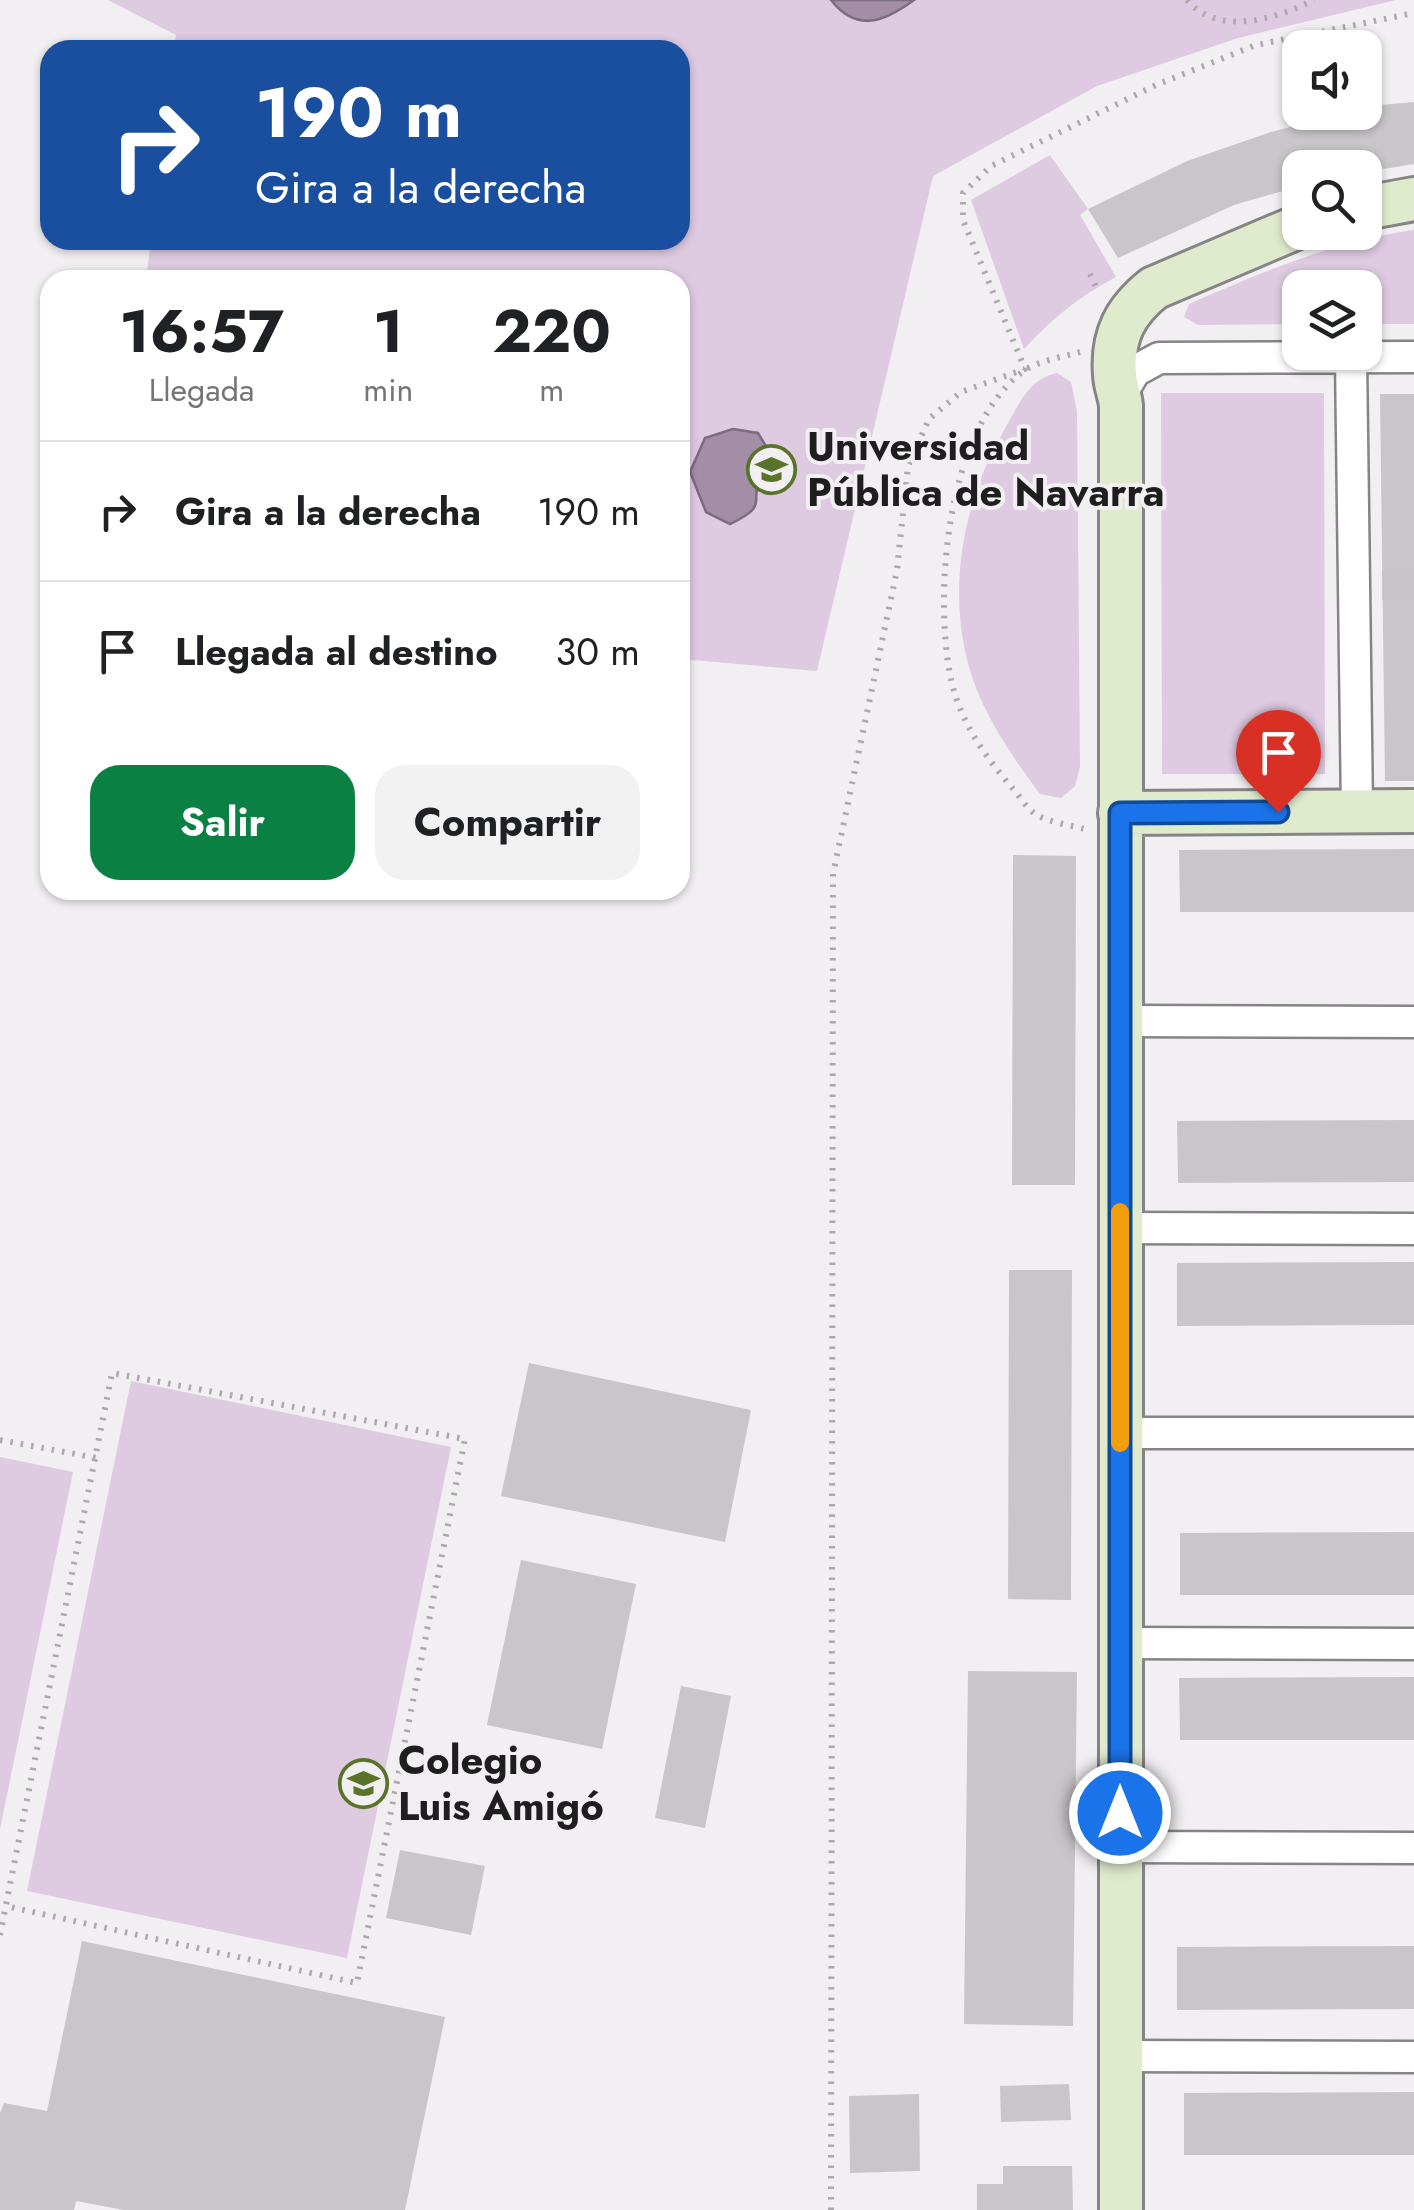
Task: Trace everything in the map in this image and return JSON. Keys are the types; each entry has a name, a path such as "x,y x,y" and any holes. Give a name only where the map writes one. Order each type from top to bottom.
{"street":[{"path":"1382,205 1414,200"},
{"path":"1121,2210 1120,1021 1103,821 1120,396 1115,378 1115,348 1120,327 1133,304 1154,288 1282,233"},
{"path":"1382,358 1414,357"},
{"path":"1120,396 1136,371 1159,358 1282,358"},
{"path":"1352,370 1368,585 1357,811"},
{"path":"1103,821 1414,811"},
{"path":"1120,1021 1414,1022"},
{"path":"1120,1228 1414,1229"},
{"path":"1120,1432 1414,1434"},
{"path":"1120,1643 1414,1644"},
{"path":"1120,1847 1414,1848"},
{"path":"1120,2056 1414,2057"}],"path":[{"path":"1187,0 1209,17 1255,22 1314,0"},
{"path":"1025,369 964,220 963,193 991,166 1156,86 1256,45 1414,13"},
{"path":"831,2210 832,874 896,570 908,466 929,419 962,392 1086,350"},
{"path":"1025,369 1000,393 978,429 958,489 946,552 943,626 952,683 972,737 1035,814 1103,821"},
{"path":"0,1935 112,1373 465,1439 357,1983 6,1906"},
{"path":"0,1440 98,1458"}],"shaded area":[{"name":"Universidad Pública de Navarra","path":"108,0 1396,0 1238,38 1097,86 933,176 817,671 690,660 690,270 147,270 150,250 690,250 690,40 175,40 176,35"},
{"path":"831,0 914,0 871,21 851,17"},
{"path":"1050,155 1088,209 1080,215 1116,277 1067,309 1024,349 971,200"},
{"path":"1414,230 1414,324 1382,324 1382,270 1282,270 1282,324 1198,325 1184,317 1189,304 1271,269 1328,250 1382,250 1385,235"},
{"path":"1057,373 1071,382 1077,411 1080,767 1075,786 1061,798 1040,794 989,716 970,671 959,601 966,531 987,463 1024,395 1038,381"},
{"path":"1161,393 1324,393 1325,774 1162,774"},
{"path":"733,429 758,433 769,451 759,473 754,508 730,524 706,512 690,472 705,438"},
{"path":"131,1381 451,1447 347,1958 27,1891"},
{"path":"0,1457 73,1472 0,1829"}],"building":[{"path":"1414,102 1414,164 1382,169 1382,150 1282,150 1282,191 1234,205 1118,258 1088,209 1187,161 1271,132 1382,130 1382,105"},
{"path":"1380,394 1414,394 1414,781 1385,781"},
{"path":"1414,849 1414,912 1180,912 1179,850"},
{"path":"1013,855 1076,856 1075,1185 1012,1185"},
{"path":"1414,1120 1414,1182 1178,1183 1177,1121"},
{"path":"1414,1262 1414,1325 1177,1326 1177,1263"},
{"path":"1009,1270 1072,1270 1071,1600 1008,1599"},
{"path":"529,1363 751,1410 725,1542 501,1496"},
{"path":"1414,1532 1414,1595 1180,1595 1180,1533"},
{"path":"521,1560 636,1584 602,1749 487,1725"},
{"path":"968,1671 1077,1672 1073,2026 964,2024"},
{"path":"1414,1677 1414,1740 1180,1740 1179,1678"},
{"path":"681,1686 731,1696 705,1828 655,1818"},
{"path":"400,1850 485,1866 471,1935 386,1918"},
{"path":"82,1941 445,2017 405,2210 124,2210 76,2201 74,2210 0,2210 0,2113 4,2103 47,2111"},
{"path":"1414,1946 1414,2009 1177,2010 1177,1947"},
{"path":"1069,2084 1071,2120 1001,2122 1000,2086"},
{"path":"1414,2092 1414,2155 1184,2155 1184,2093"},
{"path":"919,2094 920,2171 850,2173 849,2096"},
{"path":"1003,2166 1072,2166 1073,2210 977,2210 977,2184 1003,2184"}],"tunnel":[{"path":"1382,585 1414,585"}],"slow traffic":[{"path":"1120,1212 1120,1443"}],"place":[{"name":"Universidad Pública de Navarra","path":"772,469"},
{"name":"Colegio Luis Amigó","path":"363,1783"}],"route":[{"path":"1120,1813 1120,813 1278,812"}]}
